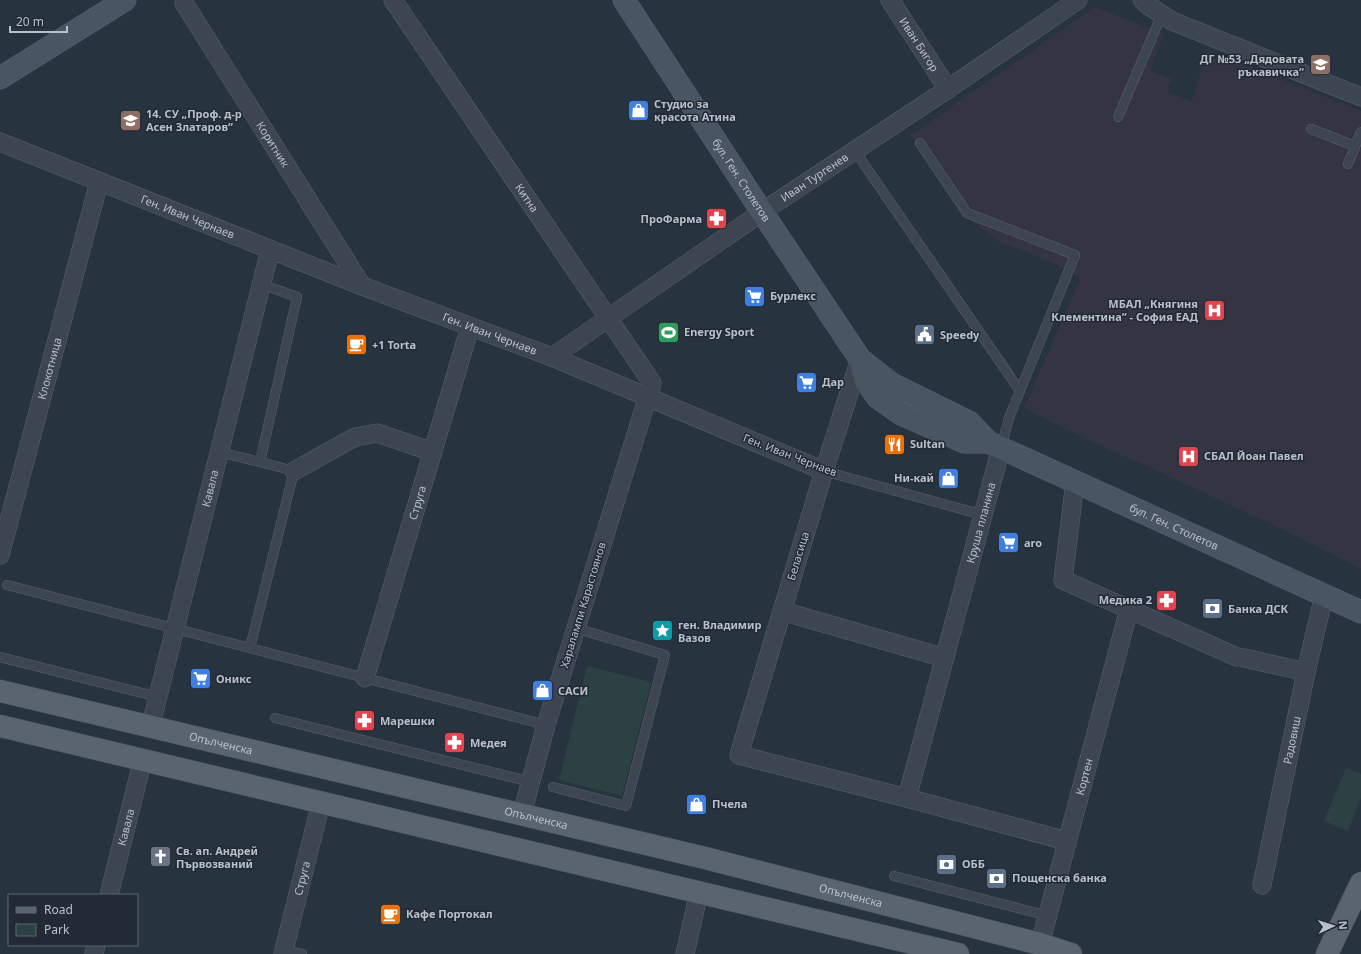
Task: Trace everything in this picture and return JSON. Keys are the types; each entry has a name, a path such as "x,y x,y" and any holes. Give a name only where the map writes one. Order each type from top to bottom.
{"main road":[{"name":"Опълченска","path":"0,691 150,728 701,857 1040,944 1070,954"},
{"path":"0,726 958,954"},
{"path":"1327,954 1361,883"}],"street":[{"path":"0,78 125,0"},
{"name":"Китна","path":"394,0 652,383 648,397"},
{"name":"бул. Ген. Столетов","path":"624,0 860,359 866,381 877,398 901,414 964,442 994,445 1361,612"},
{"name":"Иван Бигор","path":"890,0 948,89"},
{"name":"Иван Тургенев","path":"552,357 762,212 948,89 1078,0"},
{"path":"1142,0 1172,21 1361,97"},
{"name":"Коритник","path":"184,3 362,286"},
{"name":"Ген. Иван Чернаев","path":"0,142 362,286 552,357 824,471"},
{"name":"Клокотница","path":"0,555 99,182"},
{"name":"Кавала","path":"150,728 270,250"},
{"name":"Струга","path":"365,678 470,327"},
{"name":"Беласица","path":"860,359 824,471 739,755 907,798"},
{"name":"Харалампи Карастоянов","path":"522,814 546,725 575,628 648,397"},
{"path":"294,471 355,437 377,433 433,452"},
{"name":"Круша планина","path":"907,798 983,515 994,445"},
{"path":"1075,482 1063,580 1241,657 1306,672"},
{"name":"Радовиш","path":"1262,885 1306,672 1324,595"},
{"name":"Кортен","path":"1040,944 1129,609"},
{"path":"782,611 944,658"},
{"name":"Кавала","path":"109,894 143,760"},
{"path":"907,798 1067,841"},
{"name":"Струга","path":"284,952 321,803"},
{"path":"685,954 699,892"}],"lane":[{"path":"1118,117 1162,14"},
{"path":"1311,129 1355,146"},
{"path":"1348,164 1361,132"},
{"name":"Круша планина","path":"920,143 967,213 1075,255 1009,418 994,445"},
{"path":"855,151 1020,391"},
{"path":"260,462 297,296 261,284"},
{"path":"219,452 294,471 250,648"},
{"name":"Ген. Иван Чернаев","path":"824,471 983,515"},
{"path":"6,585 546,725"},
{"path":"554,787 626,806 665,655 575,628"},
{"path":"0,657 158,697"},
{"path":"275,718 531,782"},
{"path":"894,876 1048,916"},
{"path":"284,952 302,954"}],"shaded area":[{"name":"МБАЛ „Княгиня Клементина“ - София ЕАД","path":"1095,7 1164,34 1150,71 1172,79 1167,92 1192,101 1208,50 1361,111 1361,569 1290,533 1140,463 1113,452 1024,408 1081,277 1051,262 996,240 963,214 911,135"}],"green space":[{"path":"587,666 651,682 622,796 559,780"},
{"path":"1346,768 1361,774 1361,798 1348,831 1324,821"}],"place":[{"name":"ДГ №53 „Дядовата ръкавичка“","path":"1320,65"},
{"name":"Студио за красота Атина","path":"639,110"},
{"name":"14. СУ „Проф. д-р Асен Златаров“","path":"131,120"},
{"name":"ПроФарма","path":"717,219"},
{"name":"Бурлекс","path":"755,296"},
{"name":"МБАЛ „Княгиня Клементина“ - София ЕАД","path":"1214,310"},
{"name":"Energy Sport","path":"669,332"},
{"name":"Speedy","path":"925,335"},
{"name":"+1 Torta","path":"356,345"},
{"name":"Дар","path":"807,382"},
{"name":"Sultan","path":"895,444"},
{"name":"СБАЛ Йоан Павел","path":"1188,456"},
{"name":"Ни-кай","path":"949,478"},
{"name":"aro","path":"1009,543"},
{"name":"Медика 2","path":"1167,600"},
{"name":"Банка ДСК","path":"1212,609"},
{"name":"ген. Владимир Вазов","path":"663,631"},
{"name":"Оникс","path":"200,679"},
{"name":"САСИ","path":"543,691"},
{"name":"Марешки","path":"364,721"},
{"name":"Медея","path":"454,743"},
{"name":"Пчела","path":"697,804"},
{"name":"Св. ап. Андрей Първозваний","path":"160,857"},
{"name":"ОББ","path":"946,864"},
{"name":"Пощенска банка","path":"996,878"},
{"name":"Кафе Портокал","path":"391,914"}]}
